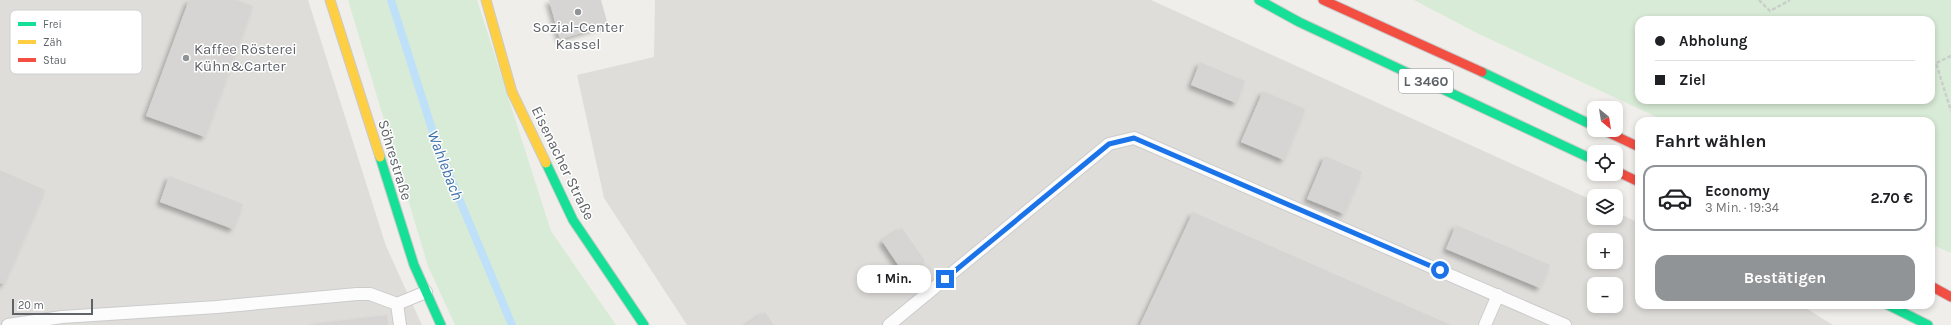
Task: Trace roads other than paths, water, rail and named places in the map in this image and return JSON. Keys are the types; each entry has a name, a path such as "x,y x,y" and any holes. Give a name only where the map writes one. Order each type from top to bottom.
{"main road":[{"name":"Söhrestraße","path":"330,0 414,265 441,325"},
{"name":"Eisenacher Straße","path":"486,0 512,92 573,220 644,325"},
{"name":"L 3460","path":"1259,0 1299,22 1587,157"},
{"name":"L 3460","path":"1322,0 1490,76 1587,123"},
{"path":"1618,137 1635,145"},
{"path":"1623,174 1635,180"},
{"path":"1935,288 1951,297"},
{"path":"1896,309 1928,325"}],"lane":[{"path":"889,325 1109,144 1134,138 1565,325"},
{"path":"8,325 62,317 217,307 357,294 370,294 397,304 426,292"},
{"path":"1484,325 1498,295"},
{"path":"397,304 400,325"}],"waterway":[{"name":"Wahlebach","path":"391,0 438,148 512,325"}],"place":[{"name":"Sozial-Center Kassel","path":"578,12"},
{"name":"Kaffee Rösterei Kühn&Carter","path":"186,58"}]}
